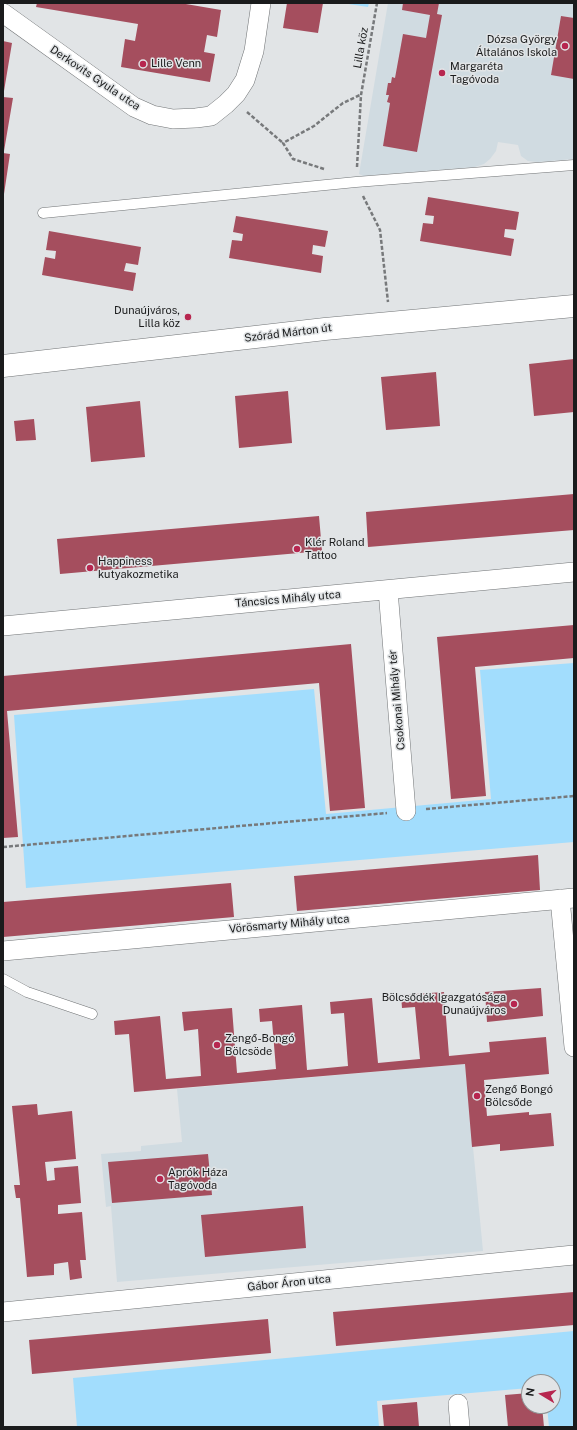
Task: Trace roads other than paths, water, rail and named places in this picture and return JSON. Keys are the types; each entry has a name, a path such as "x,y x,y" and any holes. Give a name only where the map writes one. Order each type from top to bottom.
{"street":[{"name":"Derkovits Gyula utca","path":"3,13 121,99 152,115 173,119 210,116 232,98 245,80 254,50 261,3"},
{"name":"Szórád Márton út","path":"3,366 325,329 574,306"},
{"name":"Táncsics Mihály utca","path":"3,626 574,572"},
{"name":"Csokonai Mihály tér","path":"388,590 406,811"},
{"name":"Vörösmarty Mihály utca","path":"3,951 567,898"},
{"path":"567,898 574,1047"},
{"name":"Gábor Áron utca","path":"3,1312 574,1255"},
{"path":"458,1404 460,1427"}],"lane":[{"path":"43,213 356,182 574,166"},
{"path":"3,979 27,992 92,1014"}],"place":[{"name":"Dózsa György Általános Iskola","path":"565,46"},
{"name":"Lille Venn","path":"143,64"},
{"name":"Margaréta Tagóvoda","path":"442,73"},
{"name":"Dunaújváros, Lilla köz","path":"188,317"},
{"name":"Klér Roland Tattoo","path":"297,549"},
{"name":"Happiness kutyakozmetika","path":"90,568"},
{"name":"Bölcsődék Igazgatósága Dunaújváros","path":"514,1004"},
{"name":"Zengő-Bongó Bölcsöde","path":"217,1045"},
{"name":"Zengő Bongó Bölcsőde","path":"477,1096"},
{"name":"Aprók Háza Tagóvoda","path":"160,1179"}]}
